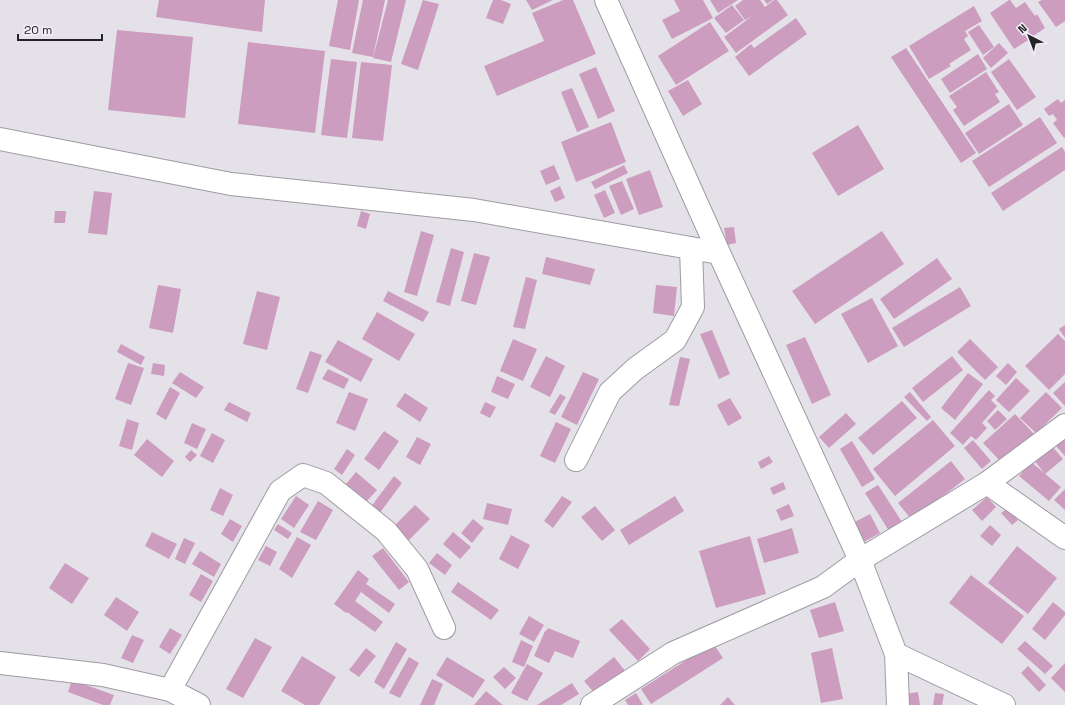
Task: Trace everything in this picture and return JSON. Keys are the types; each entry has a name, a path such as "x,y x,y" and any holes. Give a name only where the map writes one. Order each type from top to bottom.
{"street":[{"path":"606,0 719,253 860,560 896,654 898,705"},
{"path":"0,139 231,184 474,210 719,253"},
{"path":"576,460 610,392 635,370 675,340 686,320 693,307 692,248"},
{"path":"592,705 673,653 823,587 860,560 988,483 1065,424"},
{"path":"170,690 280,491 304,475 326,483 386,531 417,569 444,628"},
{"path":"988,483 1065,538"},
{"path":"896,654 1004,705"},
{"path":"0,663 103,675 170,690 199,705"}],"building":[{"path":"159,0 265,0 262,32 156,17"},
{"path":"338,0 359,0 350,50 329,46"},
{"path":"363,0 385,0 373,57 352,53"},
{"path":"388,0 406,0 391,62 373,58"},
{"path":"423,0 439,4 418,70 401,64"},
{"path":"493,0 501,0 511,4 503,24 486,18"},
{"path":"526,0 553,0 532,10"},
{"path":"563,0 573,0 596,54 497,96 484,66 544,41 532,13"},
{"path":"674,0 703,0 713,18 672,39 662,20 680,11"},
{"path":"710,0 738,0 718,13"},
{"path":"743,0 760,0 765,7 774,0 777,0 788,15 736,53 724,37 752,16 745,20 735,6"},
{"path":"764,0 773,0 767,4"},
{"path":"1009,0 1016,8 1025,2 1035,16 1037,14 1045,28 1032,37 1027,30 1023,33 1030,39 1014,49 990,13"},
{"path":"1042,0 1065,0 1065,21 1056,27 1038,2"},
{"path":"732,5 744,20 726,33 714,18"},
{"path":"974,6 982,21 965,31 958,20 968,36 964,39 971,50 949,64 951,66 929,79 909,46"},
{"path":"796,18 807,34 749,76 735,57 751,44 754,48"},
{"path":"710,22 729,51 676,85 658,56"},
{"path":"979,25 994,47 983,55 968,32"},
{"path":"117,30 193,37 185,118 108,110"},
{"path":"248,42 325,51 315,133 238,124"},
{"path":"999,43 1008,53 991,68 983,58"},
{"path":"906,48 976,153 961,163 891,57"},
{"path":"978,54 987,69 950,93 941,79"},
{"path":"331,59 357,62 347,138 321,135"},
{"path":"1009,59 1036,97 1017,110 991,72"},
{"path":"361,62 392,65 383,141 352,138"},
{"path":"596,67 615,111 598,119 579,74"},
{"path":"986,72 999,92 995,94 1000,102 964,126 953,110 957,107 949,96"},
{"path":"688,80 702,104 683,116 668,91"},
{"path":"572,88 589,127 577,132 561,92"},
{"path":"1058,99 1061,103 1065,100 1064,138 1053,123 1057,120 1053,114 1049,116 1044,109"},
{"path":"1009,104 1023,125 979,154 965,133"},
{"path":"1040,117 1057,143 989,187 972,161"},
{"path":"611,122 626,162 576,182 561,142"},
{"path":"858,125 884,169 838,196 812,153"},
{"path":"1062,147 1065,152 1065,170 1003,211 991,193"},
{"path":"554,165 560,179 546,185 540,171"},
{"path":"624,165 628,173 595,189 591,182"},
{"path":"650,170 663,207 639,215 626,179"},
{"path":"622,181 634,209 621,215 609,186"},
{"path":"560,186 565,198 555,202 550,191"},
{"path":"605,190 615,213 604,218 594,195"},
{"path":"94,191 112,193 107,235 88,233"},
{"path":"55,211 66,211 65,223 54,223"},
{"path":"361,211 370,214 366,229 357,226"},
{"path":"734,227 736,243 727,245 724,228"},
{"path":"421,231 434,235 417,296 404,292"},
{"path":"882,231 904,264 815,324 792,291"},
{"path":"451,248 464,252 450,306 436,302"},
{"path":"474,253 490,257 476,305 461,301"},
{"path":"546,257 595,269 590,285 542,274"},
{"path":"937,258 952,279 894,319 880,299"},
{"path":"526,277 537,280 525,329 513,327"},
{"path":"158,285 181,289 173,333 149,328"},
{"path":"656,285 677,287 674,316 653,313"},
{"path":"960,287 971,306 904,347 892,328"},
{"path":"257,291 280,297 267,350 243,344"},
{"path":"388,291 429,312 423,322 383,301"},
{"path":"872,298 898,346 868,363 841,314"},
{"path":"377,312 415,334 399,361 362,339"},
{"path":"1065,325 1065,338 1059,329"},
{"path":"712,330 730,374 719,379 700,334"},
{"path":"1058,334 1065,341 1065,374 1049,390 1025,366"},
{"path":"805,337 831,395 812,404 786,345"},
{"path":"513,339 537,349 523,381 500,371"},
{"path":"970,339 998,367 985,380 957,352"},
{"path":"338,340 373,359 361,382 325,362"},
{"path":"121,344 145,357 141,365 117,352"},
{"path":"310,351 322,355 308,393 296,389"},
{"path":"546,356 565,366 550,397 530,387"},
{"path":"952,356 963,370 923,402 912,388"},
{"path":"680,357 690,359 679,406 669,405"},
{"path":"128,363 144,368 131,405 115,399"},
{"path":"153,363 165,365 164,376 151,374"},
{"path":"1008,363 1017,372 1006,385 996,376"},
{"path":"328,369 349,379 344,389 322,379"},
{"path":"180,372 204,387 196,398 172,383"},
{"path":"583,372 599,379 577,425 561,417"},
{"path":"968,373 983,384 955,420 941,408"},
{"path":"497,376 515,384 508,399 491,392"},
{"path":"1016,378 1030,391 1009,412 996,400"},
{"path":"1065,382 1065,406 1053,393"},
{"path":"170,387 180,393 166,420 156,414"},
{"path":"989,390 995,396 991,400 997,406 982,423 987,428 976,440 971,436 963,445 950,433"},
{"path":"349,392 368,399 355,431 336,423"},
{"path":"910,392 931,417 927,421 904,397"},
{"path":"1046,392 1062,408 1036,433 1020,418"},
{"path":"405,393 428,408 420,422 396,406"},
{"path":"560,394 566,397 555,415 549,412"},
{"path":"730,398 742,418 728,426 717,405"},
{"path":"902,401 917,418 873,455 858,438"},
{"path":"229,402 251,413 247,422 224,410"},
{"path":"485,402 496,407 490,418 480,413"},
{"path":"998,410 1007,419 995,430 987,421"},
{"path":"846,413 856,424 829,448 819,437"},
{"path":"1015,414 1034,434 1003,464 983,443"},
{"path":"127,419 139,423 132,450 119,446"},
{"path":"933,420 955,446 895,496 873,469"},
{"path":"556,422 571,429 555,463 540,456"},
{"path":"192,423 206,429 197,449 184,443"},
{"path":"384,431 399,441 379,470 364,459"},
{"path":"212,433 225,440 213,463 200,456"},
{"path":"1065,436 1065,456 1055,445"},
{"path":"417,437 431,444 420,465 406,457"},
{"path":"147,439 174,461 162,477 134,455"},
{"path":"973,440 991,461 982,469 964,448"},
{"path":"852,441 875,479 862,487 840,449"},
{"path":"1052,446 1063,459 1045,474 1034,460"},
{"path":"347,449 355,455 342,475 334,469"},
{"path":"191,450 197,455 190,462 185,457"},
{"path":"769,456 773,462 761,469 758,462"},
{"path":"951,461 965,479 912,520 898,503"},
{"path":"1031,462 1061,487 1049,501 1019,476"},
{"path":"356,472 377,490 367,501 346,484"},
{"path":"394,476 402,483 379,514 370,508"},
{"path":"783,482 786,489 773,495 770,488"},
{"path":"878,485 904,525 891,534 865,493"},
{"path":"220,488 233,495 223,516 210,510"},
{"path":"1065,489 1065,510 1054,500"},
{"path":"296,496 309,505 294,528 281,519"},
{"path":"562,496 572,502 553,528 544,521"},
{"path":"675,496 684,511 629,545 620,530"},
{"path":"987,497 996,507 982,521 972,510"},
{"path":"318,501 333,510 316,540 300,532"},
{"path":"487,503 512,509 508,525 483,519"},
{"path":"789,504 794,516 781,521 776,510"},
{"path":"415,505 430,519 408,541 394,526"},
{"path":"595,506 615,530 602,541 581,517"},
{"path":"1008,508 1018,520 1012,525 1001,513"},
{"path":"870,514 880,533 862,543 851,524"},
{"path":"230,519 242,526 233,542 221,534"},
{"path":"473,519 484,528 472,543 461,533"},
{"path":"278,524 292,533 288,539 274,530"},
{"path":"990,525 1001,535 992,546 980,536"},
{"path":"792,528 799,553 764,563 757,539"},
{"path":"152,532 177,544 169,559 145,546"},
{"path":"453,532 471,547 460,559 443,544"},
{"path":"511,535 530,545 518,569 499,559"},
{"path":"750,536 766,594 716,608 699,551"},
{"path":"297,537 311,545 292,578 279,569"},
{"path":"184,538 195,543 185,564 175,559"},
{"path":"266,546 277,552 270,566 258,560"},
{"path":"1017,546 1057,578 1028,614 988,583"},
{"path":"383,548 409,582 399,590 372,556"},
{"path":"200,551 221,564 214,577 192,564"},
{"path":"437,553 452,565 445,575 429,563"},
{"path":"65,563 89,578 72,604 49,588"},
{"path":"358,570 369,579 366,584 395,604 389,613 361,592 355,601 383,622 375,632 334,604"},
{"path":"201,574 213,581 201,602 189,595"},
{"path":"971,575 1024,616 1002,644 949,603"},
{"path":"458,582 499,610 491,620 451,592"},
{"path":"116,597 139,612 127,631 104,615"},
{"path":"835,602 844,631 819,638 810,610"},
{"path":"1053,602 1065,612 1065,615 1045,640 1032,629"},
{"path":"529,616 544,625 534,642 519,634"},
{"path":"622,619 650,649 638,661 609,630"},
{"path":"170,628 182,635 170,654 159,647"},
{"path":"548,628 580,641 573,658 555,651 549,663 534,656 545,631"},
{"path":"132,635 144,640 133,663 121,658"},
{"path":"255,638 272,647 243,698 226,689"},
{"path":"521,640 533,646 524,667 512,662"},
{"path":"1025,641 1053,666 1045,674 1017,649"},
{"path":"396,642 407,649 384,689 374,682"},
{"path":"713,643 723,658 651,704 641,689"},
{"path":"366,648 376,656 359,677 349,670"},
{"path":"832,648 843,699 821,703 811,653"},
{"path":"302,656 336,677 319,705 305,705 281,691"},
{"path":"409,657 419,663 400,698 389,693"},
{"path":"447,657 485,680 473,698 436,675"},
{"path":"614,657 626,672 597,696 584,681"},
{"path":"1065,663 1065,692 1051,678"},
{"path":"527,664 543,673 527,701 511,693"},
{"path":"1028,666 1046,685 1039,692 1021,673"},
{"path":"504,667 516,678 505,689 493,677"},
{"path":"432,679 443,684 434,705 420,705"},
{"path":"72,680 114,695 110,705 103,705 68,692"},
{"path":"572,683 579,694 561,705 537,705"},
{"path":"486,691 503,705 474,705"},
{"path":"918,692 920,705 907,705 905,694"},
{"path":"636,693 643,705 628,705 625,700"},
{"path":"935,693 944,694 942,705 933,705"},
{"path":"728,697 735,705 720,705"}]}
